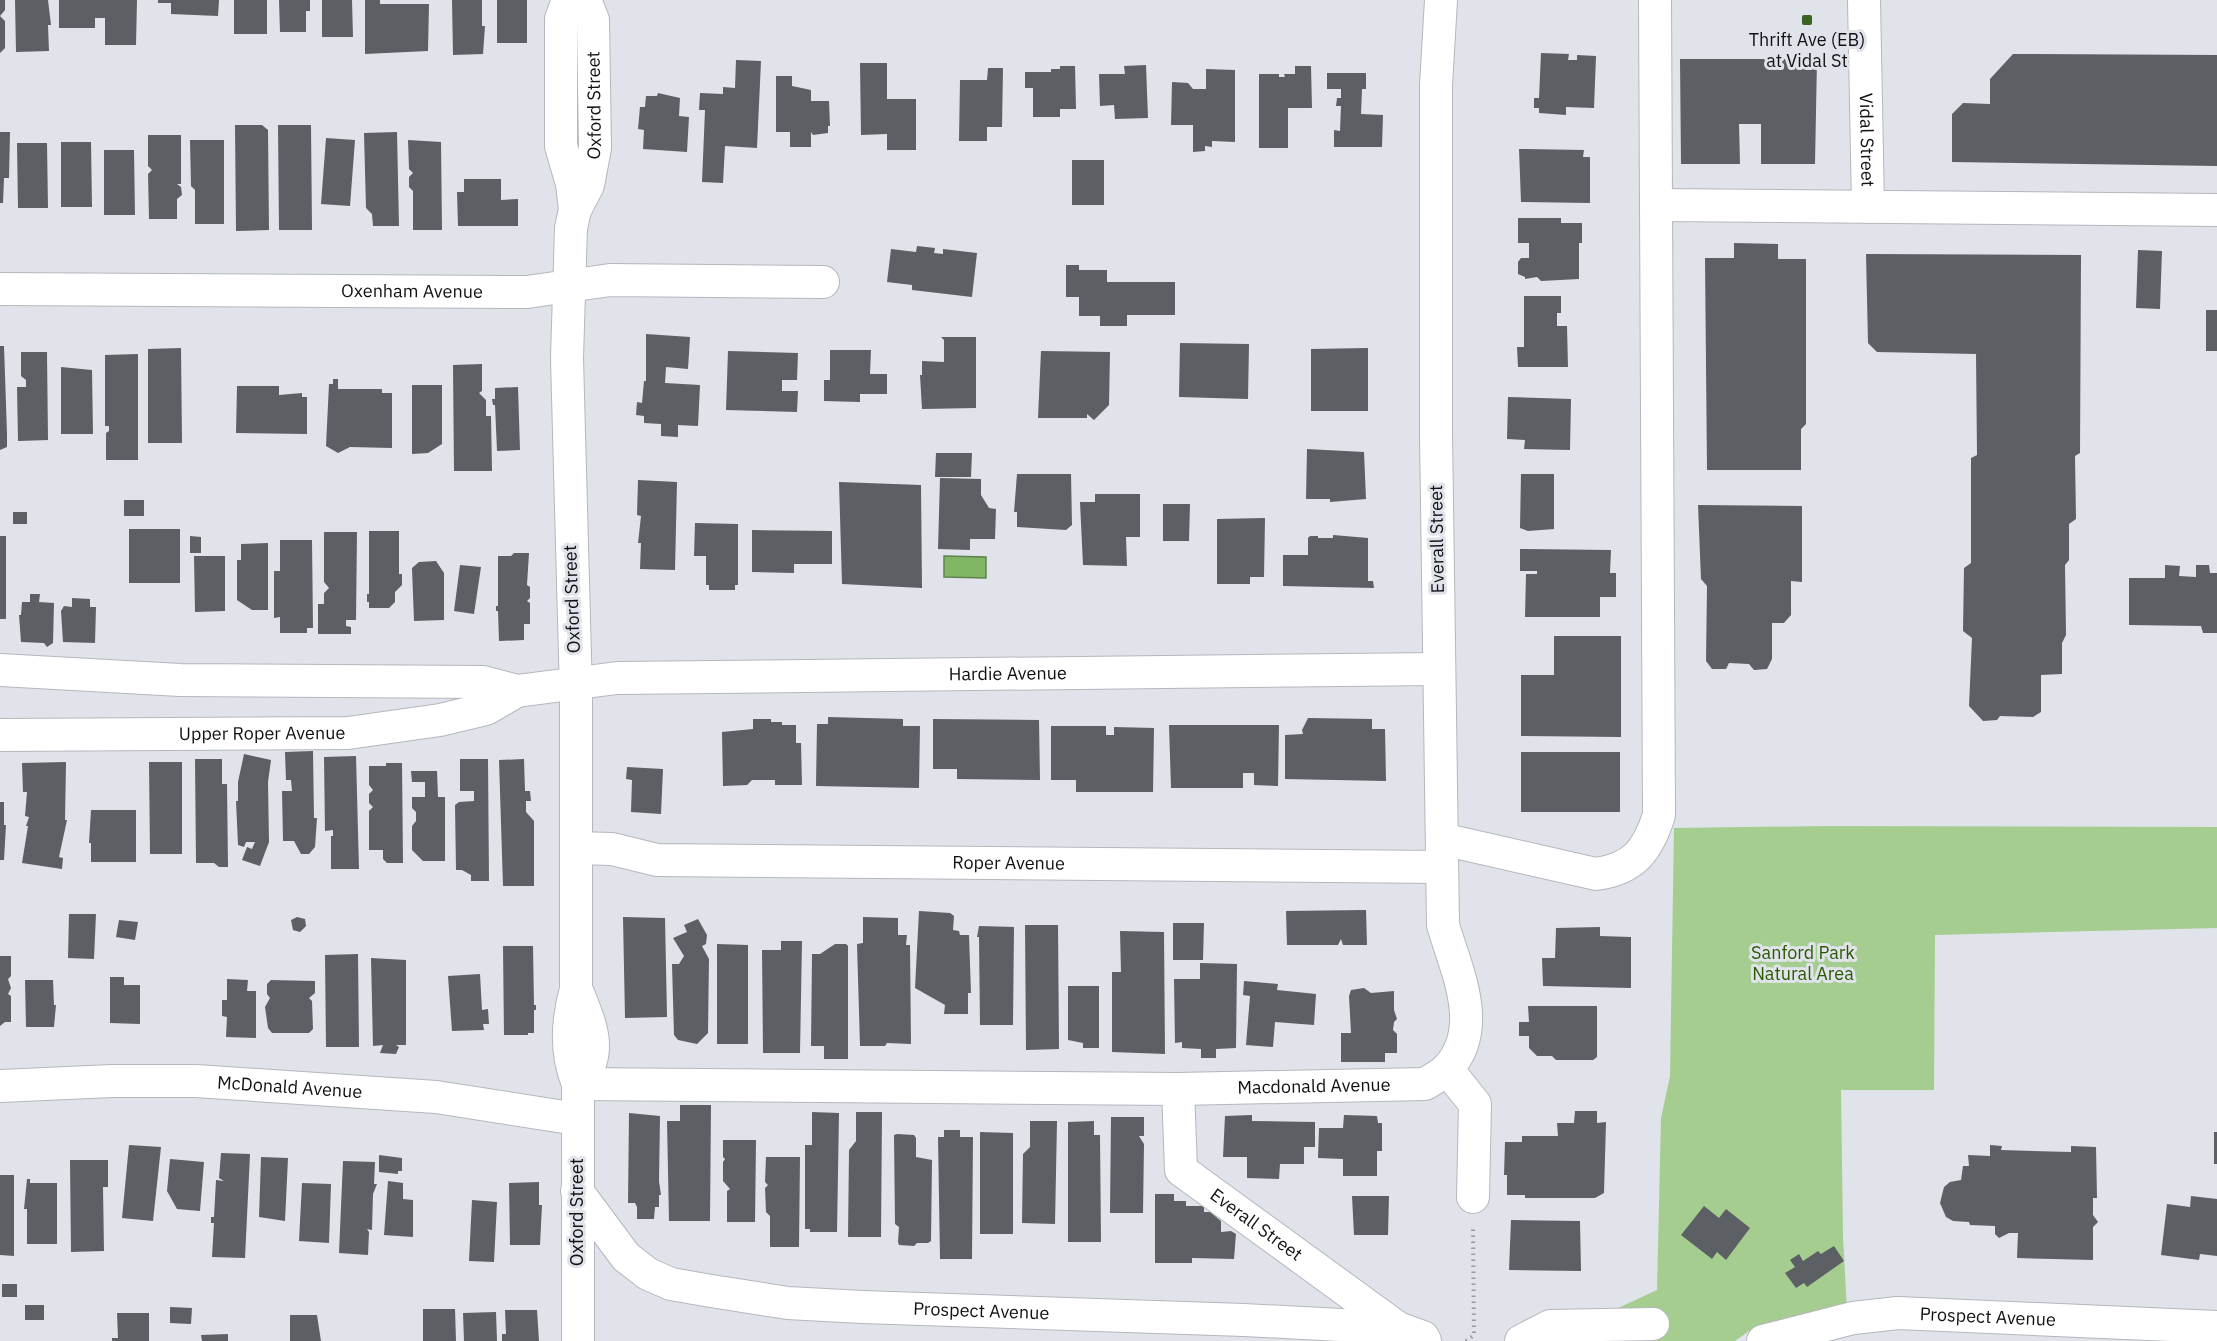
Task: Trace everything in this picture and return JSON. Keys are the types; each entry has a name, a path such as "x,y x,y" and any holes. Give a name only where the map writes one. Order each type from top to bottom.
{"street":[{"name":"Oxford Street","path":"568,0 561,19 561,146 572,184 575,210"},
{"name":"Oxford Street","path":"578,1341 576,1191 578,1084 591,1065 594,1055 590,1023 576,989 575,681 567,358 570,228 575,210 588,185 595,148 593,20 585,0"},
{"name":"Everall Street","path":"1441,0 1436,85 1439,669 1443,925 1465,1001 1468,1028 1459,1052 1447,1069"},
{"name":"Roper Avenue","path":"576,848 612,849 657,860 1442,853 1596,874 1618,872 1636,859 1651,839 1659,815 1655,0"},
{"name":"Vidal Street","path":"1864,0 1868,207"},
{"path":"1656,205 2217,210"},
{"name":"Oxenham Avenue","path":"0,289 526,292 610,280 823,282"},
{"name":"Hardie Avenue","path":"575,681 617,678 1439,669"},
{"name":"Upper Roper Avenue","path":"0,670 180,680 483,681 517,691"},
{"name":"Upper Roper Avenue","path":"0,735 348,734 440,720 486,709 517,691 575,681"},
{"path":"1447,1069 1475,1104 1473,1197"},
{"name":"Macdonald Avenue","path":"578,1084 1178,1089 1425,1083 1447,1069"},
{"name":"McDonald Avenue","path":"0,1086 112,1081 196,1081 436,1097 577,1119"},
{"name":"Everall Street","path":"1178,1089 1181,1170 1412,1334"},
{"name":"Prospect Avenue","path":"576,1191 626,1257 648,1274 671,1284 711,1291 788,1303 1244,1320 1412,1334"},
{"name":"Prospect Avenue","path":"1763,1341 1853,1318 1898,1313 2217,1327"},
{"path":"1521,1341 1550,1326 1653,1324"}],"path":[{"path":"1466,1341 1474,1335 1473,1197"}],"green space":[{"name":"Sanford Park Natural Area","path":"2217,827 2217,928 1935,935 1934,1090 1841,1090 1843,1237 1847,1311 1749,1331 1735,1341 1547,1341 1657,1290 1661,1118 1670,1076 1674,828"}],"shaded area":[{"path":"944,556 986,557 986,578 944,577"}],"building":[{"path":"0,0 5,0 5,10 0,16"},
{"path":"15,0 48,0 51,25 48,25 49,51 16,52"},
{"path":"59,0 137,0 136,45 105,45 105,18 95,18 95,28 59,28"},
{"path":"158,0 219,0 218,16 171,14 171,3 158,3"},
{"path":"234,0 267,0 267,34 234,34"},
{"path":"279,0 310,0 310,11 306,11 306,32 280,32"},
{"path":"322,0 352,0 353,37 322,37"},
{"path":"365,0 380,0 380,4 429,4 428,51 365,54"},
{"path":"452,0 482,0 482,26 485,26 483,54 453,55"},
{"path":"497,0 527,0 527,43 497,43"},
{"path":"0,16 5,21 5,48 0,53"},
{"path":"1541,53 1569,54 1568,60 1577,60 1577,55 1596,56 1594,108 1566,107 1566,115 1539,113 1539,108 1534,108 1534,98 1539,98"},
{"path":"2013,54 2217,55 2217,166 1952,162 1952,114 1963,103 1990,104 1990,79"},
{"path":"1680,59 1817,59 1815,164 1761,164 1761,124 1739,124 1740,164 1681,164"},
{"path":"736,60 761,61 757,148 725,146 723,183 702,182 705,110 699,110 700,93 723,94 723,87 735,88"},
{"path":"860,63 887,63 887,99 916,99 916,150 887,150 887,134 861,135"},
{"path":"1146,65 1148,118 1115,119 1114,105 1100,106 1099,74 1125,74 1124,66"},
{"path":"1060,66 1075,66 1076,109 1060,109 1060,117 1033,117 1033,88 1025,88 1025,72 1051,72 1051,69 1060,69"},
{"path":"1295,66 1311,66 1312,108 1288,108 1288,148 1259,148 1259,74 1279,74 1279,77 1285,77 1284,74 1295,74"},
{"path":"988,68 1003,68 1002,127 987,127 987,141 959,141 960,80 987,80"},
{"path":"1206,69 1235,70 1235,142 1212,141 1212,147 1205,146 1205,151 1193,152 1193,125 1171,125 1172,82 1188,83 1193,89 1206,89"},
{"path":"1327,73 1366,73 1366,89 1362,89 1361,114 1383,115 1382,147 1334,147 1334,130 1340,131 1341,106 1336,106 1337,98 1341,98 1341,89 1327,89"},
{"path":"776,76 792,76 792,86 811,90 811,101 829,101 828,133 813,135 811,132 811,147 790,147 790,132 776,132"},
{"path":"658,93 680,98 679,116 689,117 687,152 643,149 644,130 638,129 640,107 645,107 646,96 657,96"},
{"path":"235,125 262,125 268,130 269,230 236,231"},
{"path":"278,125 311,125 312,230 279,230"},
{"path":"0,132 10,132 9,178 4,178 3,203 0,203"},
{"path":"397,132 399,226 373,226 372,214 366,208 364,133"},
{"path":"148,135 181,135 181,184 177,184 181,187 182,195 177,199 177,219 149,219 148,174 152,170 148,166"},
{"path":"326,138 355,140 350,206 321,204"},
{"path":"190,140 224,140 224,224 195,224 195,190 191,186"},
{"path":"408,140 441,142 442,230 413,230 413,191 409,187 409,177 413,173 409,169"},
{"path":"61,142 91,142 92,207 61,207"},
{"path":"17,143 47,143 48,208 18,208"},
{"path":"1519,149 1584,150 1583,157 1590,157 1590,203 1521,202"},
{"path":"104,150 134,150 135,215 104,215"},
{"path":"1072,160 1104,160 1104,205 1072,205"},
{"path":"464,179 501,179 501,200 518,199 518,226 458,226 457,192 464,192"},
{"path":"1518,218 1561,218 1561,223 1582,223 1582,243 1579,243 1579,279 1541,281 1537,277 1525,279 1518,274 1518,262 1521,258 1529,258 1529,243 1518,243"},
{"path":"1734,243 1778,244 1778,259 1806,259 1806,424 1801,429 1801,470 1707,470 1705,258 1734,258"},
{"path":"917,246 935,248 934,253 943,254 943,249 977,253 972,297 912,290 912,285 887,282 891,249 916,252"},
{"path":"2138,250 2162,251 2160,309 2136,308"},
{"path":"1866,254 2081,255 2080,453 2075,456 2076,519 2069,524 2069,560 2065,565 2066,635 2062,643 2062,674 2041,675 2041,712 2033,717 2000,716 1997,720 1983,721 1969,706 1972,638 1963,631 1964,568 1971,563 1971,458 1977,455 1976,354 1877,352 1868,343"},
{"path":"1066,265 1079,265 1079,270 1107,270 1107,282 1175,282 1175,315 1127,315 1127,326 1100,326 1100,316 1079,316 1079,297 1066,297"},
{"path":"1524,296 1561,296 1561,313 1557,313 1557,326 1567,326 1568,367 1518,367 1517,347 1524,347"},
{"path":"2206,310 2217,310 2217,351 2206,351"},
{"path":"646,334 690,337 688,369 666,367 665,383 700,385 698,426 678,425 678,437 661,436 661,424 644,423 644,416 636,415 637,402 642,403 644,381 646,381"},
{"path":"941,337 976,337 976,408 922,409 920,375 922,375 922,361 944,362 944,340"},
{"path":"1180,343 1249,344 1248,399 1179,397"},
{"path":"0,346 4,346 7,447 0,450"},
{"path":"181,348 182,443 148,443 148,349"},
{"path":"1368,348 1368,411 1311,411 1311,349"},
{"path":"830,350 871,350 870,374 887,374 887,394 860,394 860,402 824,401 824,380 830,380"},
{"path":"728,351 798,353 797,380 782,380 782,391 798,391 797,412 726,410"},
{"path":"1041,351 1110,352 1109,405 1094,420 1087,414 1087,418 1038,418"},
{"path":"21,352 47,352 48,440 18,441 17,387 26,387 26,380 21,376"},
{"path":"138,354 138,460 106,460 106,433 109,431 109,426 105,426 105,355"},
{"path":"482,364 482,391 479,393 486,400 486,416 491,416 492,471 454,471 453,365"},
{"path":"61,367 92,370 93,434 61,434"},
{"path":"333,379 338,379 338,389 382,389 382,393 392,393 392,448 350,447 338,453 326,446 329,384 333,384"},
{"path":"412,385 442,385 442,444 428,453 412,454"},
{"path":"237,386 279,386 279,395 302,393 302,397 307,397 307,434 236,433"},
{"path":"518,387 520,450 497,451 495,405 492,399 495,399 495,388"},
{"path":"1508,397 1571,399 1570,450 1524,449 1525,440 1507,439"},
{"path":"1307,449 1364,452 1366,499 1330,502 1330,499 1306,499"},
{"path":"936,453 972,453 971,477 935,477"},
{"path":"1017,474 1071,474 1072,525 1066,530 1017,527 1017,512 1014,512"},
{"path":"1521,474 1554,474 1554,529 1528,531 1520,528"},
{"path":"940,478 981,479 981,495 989,508 996,509 995,539 970,539 970,550 938,549"},
{"path":"638,480 677,482 675,570 640,569 641,543 638,543 641,516 637,515"},
{"path":"839,482 921,485 922,588 842,584"},
{"path":"1095,494 1140,494 1140,537 1126,537 1127,566 1083,565 1080,502 1095,502"},
{"path":"124,500 144,500 144,516 124,516"},
{"path":"1163,504 1190,504 1189,541 1163,541"},
{"path":"1698,505 1802,506 1802,582 1791,581 1791,615 1784,623 1772,623 1772,659 1767,669 1754,670 1749,664 1729,663 1726,669 1712,669 1706,661 1707,586 1701,579"},
{"path":"13,512 27,512 27,524 13,524"},
{"path":"1265,518 1264,577 1250,577 1250,584 1217,584 1217,519"},
{"path":"695,523 738,524 738,585 735,585 735,590 709,590 709,585 706,585 706,556 694,556"},
{"path":"129,529 180,529 180,583 129,583"},
{"path":"752,530 832,531 832,564 794,564 794,573 752,572"},
{"path":"369,531 399,531 399,574 402,574 402,585 395,592 395,602 389,608 369,608 369,602 367,602"},
{"path":"324,532 357,532 356,620 346,620 346,626 351,627 351,634 318,634 318,604 324,604 324,593 329,588 324,582"},
{"path":"1333,535 1368,538 1368,581 1373,581 1374,588 1283,586 1283,555 1308,555 1310,536 1333,538"},
{"path":"0,536 6,536 6,619 0,619"},
{"path":"190,536 201,537 201,553 190,553"},
{"path":"280,540 312,540 313,628 307,628 307,633 280,633 280,617 274,618 274,571 280,571"},
{"path":"268,543 268,610 252,610 237,600 237,560 241,560 241,544"},
{"path":"1520,549 1611,550 1610,573 1616,573 1616,597 1600,597 1600,617 1525,617 1526,574 1537,574 1537,571 1520,571"},
{"path":"514,553 529,553 527,585 530,587 530,598 527,601 530,603 530,624 524,624 524,640 499,641 498,611 496,611 496,606 498,606 498,556 511,556"},
{"path":"194,556 225,556 225,611 195,612"},
{"path":"436,561 444,573 444,620 414,621 412,568 419,562"},
{"path":"460,565 481,567 474,614 454,611"},
{"path":"2165,565 2180,566 2179,576 2196,577 2196,565 2209,565 2210,573 2217,573 2217,633 2203,633 2201,626 2129,625 2129,578 2165,578"},
{"path":"30,594 40,594 39,602 54,603 53,643 47,647 44,643 21,642 19,615 21,615 22,602 30,602"},
{"path":"72,598 90,599 90,607 96,607 95,643 63,642 61,611 64,606 72,607"},
{"path":"1554,636 1621,636 1621,737 1521,736 1521,675 1554,675"},
{"path":"828,717 903,719 903,726 920,726 919,788 816,786 817,724 828,724"},
{"path":"1308,718 1372,719 1372,729 1385,729 1386,781 1285,779 1285,735 1303,734 1302,730"},
{"path":"753,719 771,719 771,722 782,722 782,725 796,725 796,743 801,743 802,785 775,785 775,780 752,780 747,785 723,786 722,732 753,729"},
{"path":"933,719 1039,720 1040,780 957,779 957,769 933,769"},
{"path":"1169,725 1279,725 1278,786 1254,785 1254,773 1243,773 1243,788 1171,788"},
{"path":"1051,726 1106,726 1106,735 1114,735 1114,727 1154,728 1153,792 1076,792 1076,780 1051,780"},
{"path":"313,751 314,818 317,818 315,847 309,854 301,854 294,841 283,841 282,791 292,791 291,780 286,780 285,752"},
{"path":"1521,752 1620,752 1620,812 1521,812"},
{"path":"244,754 271,760 268,782 269,842 260,866 242,860 247,847 252,849 255,842 246,842 244,847 238,845 236,801 238,801 238,782"},
{"path":"356,756 359,869 331,869 333,830 325,831 324,757"},
{"path":"195,759 222,759 222,784 227,784 228,867 219,867 214,863 196,863"},
{"path":"460,759 488,759 489,881 471,881 471,875 462,870 456,870 455,805 459,802 474,801 474,791 460,791"},
{"path":"524,759 525,791 530,791 531,801 526,801 526,812 534,821 534,886 503,886 499,760"},
{"path":"66,762 65,820 67,820 59,857 63,858 62,869 22,863 29,817 25,816 27,792 23,792 22,763"},
{"path":"149,762 182,762 182,854 150,854"},
{"path":"386,763 402,763 403,863 387,863 383,859 383,850 369,850 369,811 373,807 369,803 369,794 373,790 369,785 369,766 386,766"},
{"path":"627,767 663,769 661,814 631,812 632,780 626,779"},
{"path":"411,771 437,771 438,797 445,797 445,861 423,861 412,850 412,826 416,821 416,812 412,808 412,797 425,797 425,782 412,782"},
{"path":"0,802 4,802 4,825 6,825 4,860 0,860"},
{"path":"91,810 136,810 136,862 91,862 91,843 89,843"},
{"path":"1366,910 1367,945 1343,945 1341,939 1338,945 1287,945 1286,911"},
{"path":"919,911 950,913 954,916 953,930 959,931 960,935 969,935 971,993 968,993 968,1014 944,1014 945,1005 915,988"},
{"path":"69,914 96,914 94,959 68,958"},
{"path":"297,917 305,919 306,926 300,932 293,930 291,920"},
{"path":"623,917 665,918 667,1017 625,1018"},
{"path":"863,917 898,918 898,935 907,935 906,945 910,945 911,1044 887,1043 885,1046 860,1046 857,944 863,943"},
{"path":"698,919 707,935 706,944 702,946 709,959 708,1033 697,1044 678,1040 674,1035 672,964 679,964 684,956 673,938 687,932 684,925"},
{"path":"119,920 138,922 135,940 116,937"},
{"path":"1173,923 1204,923 1203,960 1173,960"},
{"path":"1025,925 1058,925 1059,1049 1026,1050"},
{"path":"979,926 1014,927 1013,1025 980,1025 979,937 977,937"},
{"path":"1600,927 1600,936 1631,937 1631,988 1543,986 1542,958 1555,958 1556,928"},
{"path":"1120,931 1164,932 1165,1054 1112,1052 1112,972 1121,972"},
{"path":"781,941 802,941 800,1053 763,1053 762,950 781,950"},
{"path":"717,944 748,945 748,1044 717,1044"},
{"path":"835,944 848,946 848,1059 824,1059 824,1046 811,1046 812,954 820,954"},
{"path":"503,946 533,946 536,1010 534,1010 534,1033 528,1033 528,1035 504,1035"},
{"path":"358,954 359,1047 326,1047 325,955"},
{"path":"0,956 11,956 11,976 8,979 11,988 8,994 11,996 11,1022 5,1022 0,1026"},
{"path":"371,958 406,960 406,1045 396,1045 399,1047 396,1054 380,1053 383,1045 373,1046"},
{"path":"1200,963 1237,964 1236,1048 1216,1049 1216,1058 1201,1058 1201,1049 1182,1048 1182,1042 1175,1043 1174,979 1200,979"},
{"path":"480,974 482,1010 488,1009 489,1024 483,1024 484,1030 452,1031 448,976"},
{"path":"110,977 124,977 124,985 140,985 140,1024 110,1023"},
{"path":"227,979 248,980 247,991 256,991 256,1038 226,1037 227,1017 222,1016 222,1000 227,1000"},
{"path":"25,980 53,980 54,1005 56,1005 54,1027 26,1027"},
{"path":"271,980 315,981 315,993 309,998 312,1001 313,1029 309,1033 272,1033 268,1028 265,1007 270,998 267,994 267,984"},
{"path":"1244,981 1278,984 1277,990 1316,994 1314,1025 1275,1022 1273,1047 1246,1045 1250,996 1243,995"},
{"path":"1068,986 1099,986 1099,1048 1083,1048 1083,1043 1068,1040"},
{"path":"1364,988 1371,993 1394,991 1394,1010 1397,1019 1393,1030 1397,1034 1397,1053 1385,1053 1385,1062 1341,1062 1341,1033 1351,1033 1349,996 1351,990"},
{"path":"1528,1006 1597,1006 1597,1057 1593,1060 1556,1060 1552,1056 1537,1056 1529,1048 1529,1036 1519,1036 1519,1022 1529,1022"},
{"path":"680,1105 711,1105 710,1221 669,1221 667,1121 680,1121"},
{"path":"1575,1111 1597,1111 1597,1123 1606,1122 1604,1193 1595,1198 1525,1198 1525,1195 1507,1195 1507,1175 1504,1175 1505,1142 1522,1142 1522,1136 1558,1136 1557,1123 1574,1123"},
{"path":"812,1112 839,1113 837,1232 810,1232 810,1229 805,1229 805,1145 812,1145"},
{"path":"856,1112 882,1112 881,1237 848,1237 849,1150 856,1141"},
{"path":"629,1113 660,1116 659,1181 661,1195 659,1195 659,1207 655,1207 654,1219 637,1219 635,1203 628,1203"},
{"path":"1252,1115 1252,1121 1315,1122 1315,1147 1304,1147 1304,1164 1280,1164 1279,1179 1247,1178 1247,1157 1223,1157 1225,1116"},
{"path":"1344,1115 1377,1116 1378,1123 1382,1123 1382,1151 1377,1151 1377,1176 1343,1176 1343,1159 1318,1158 1319,1128 1343,1128"},
{"path":"1111,1117 1144,1117 1144,1136 1139,1136 1144,1144 1143,1213 1110,1213"},
{"path":"1030,1121 1057,1121 1055,1224 1022,1223 1023,1154 1030,1147"},
{"path":"1094,1121 1094,1135 1100,1135 1101,1242 1068,1242 1068,1122"},
{"path":"944,1130 960,1130 960,1137 973,1137 972,1259 940,1259 938,1137 944,1137"},
{"path":"980,1132 1013,1133 1013,1234 980,1234"},
{"path":"2214,1132 2217,1132 2217,1164 2214,1164"},
{"path":"894,1135 914,1135 916,1157 932,1160 931,1241 928,1243 917,1243 914,1246 899,1245 898,1242 899,1227 895,1224"},
{"path":"723,1140 756,1140 755,1222 727,1222 727,1191 730,1189 723,1181 725,1159"},
{"path":"129,1145 161,1147 153,1221 122,1218"},
{"path":"1990,1145 2002,1146 2001,1150 2071,1152 2071,1146 2096,1147 2097,1198 2093,1198 2093,1215 2098,1222 2093,1227 2093,1260 2017,1258 2018,1233 2009,1233 1999,1238 1995,1234 1995,1226 1970,1225 1969,1222 1953,1221 1946,1217 1940,1203 1944,1187 1950,1182 1961,1180 1963,1166 1969,1166 1968,1155 1990,1156"},
{"path":"221,1153 250,1154 245,1258 212,1257 214,1223 211,1223 211,1217 214,1217 216,1180 224,1181 219,1178"},
{"path":"379,1155 402,1158 402,1171 398,1171 398,1174 379,1172"},
{"path":"261,1157 288,1158 285,1221 259,1217"},
{"path":"766,1157 800,1157 799,1247 770,1247 770,1216 766,1212 765,1188 768,1185 765,1182"},
{"path":"170,1159 204,1162 200,1211 177,1209 167,1191"},
{"path":"70,1160 108,1160 108,1187 103,1187 104,1251 71,1252"},
{"path":"343,1161 375,1162 374,1184 377,1184 373,1194 372,1230 367,1229 369,1232 368,1255 339,1253"},
{"path":"0,1175 14,1175 14,1256 0,1255"},
{"path":"27,1179 30,1179 30,1183 57,1183 57,1244 27,1244 27,1209 24,1209"},
{"path":"388,1181 403,1183 403,1199 413,1200 413,1237 384,1235"},
{"path":"539,1182 539,1205 542,1205 540,1245 510,1245 509,1183"},
{"path":"302,1183 331,1184 329,1243 299,1241"},
{"path":"1155,1194 1174,1194 1174,1201 1186,1201 1186,1206 1204,1206 1204,1212 1210,1212 1221,1221 1221,1232 1231,1231 1236,1234 1234,1259 1192,1258 1192,1263 1155,1263"},
{"path":"1352,1196 1389,1196 1388,1235 1354,1235"},
{"path":"2191,1196 2217,1199 2217,1256 2200,1254 2199,1260 2161,1255 2167,1204 2190,1207"},
{"path":"472,1200 497,1202 494,1262 469,1261"},
{"path":"1704,1206 1719,1218 1726,1209 1750,1228 1726,1260 1717,1252 1712,1259 1681,1235"},
{"path":"1511,1220 1580,1221 1581,1271 1509,1270"},
{"path":"1834,1246 1844,1261 1807,1287 1804,1283 1796,1288 1785,1273 1795,1267 1790,1260 1799,1254 1803,1261 1818,1251 1821,1254"},
{"path":"2,1284 17,1284 17,1297 2,1297"},
{"path":"25,1305 44,1305 44,1320 25,1320"},
{"path":"170,1307 192,1308 191,1324 170,1323"},
{"path":"423,1309 455,1309 456,1341 423,1341"},
{"path":"505,1310 537,1310 539,1341 502,1341 502,1334 506,1334"},
{"path":"496,1312 497,1341 464,1341 463,1313"},
{"path":"117,1313 149,1313 149,1341 112,1341 112,1338 118,1338"},
{"path":"290,1315 317,1315 321,1341 290,1341"},
{"path":"228,1334 228,1341 202,1341 201,1335"}],"place":[{"name":"Thrift Ave (EB) at Vidal St","path":"1807,20"}]}
